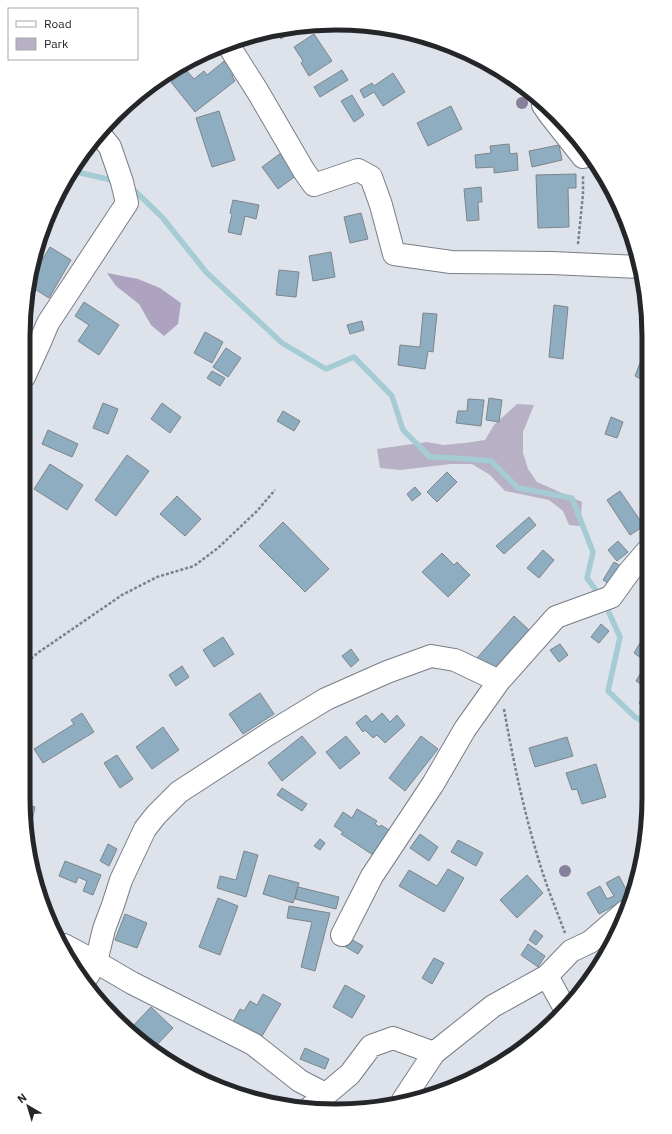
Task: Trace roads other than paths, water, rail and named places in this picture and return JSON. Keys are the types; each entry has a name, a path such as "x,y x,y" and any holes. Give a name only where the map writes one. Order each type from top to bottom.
{"street":[{"path":"231,48 304,171 314,185 358,170 371,177 381,205 394,254 451,262 552,263 634,267"},
{"path":"561,129 583,157"},
{"path":"30,364 48,323 127,202 110,147 103,138"},
{"path":"342,935 372,876 433,784 465,729 499,681 556,618 611,597 642,557"},
{"path":"88,976 96,962 104,929 121,880 145,829 156,815 179,792 270,733 326,700 387,672 430,656 454,660 499,681"},
{"path":"406,1096 434,1053 493,1006 547,976 571,950 590,942 617,919"},
{"path":"69,948 132,984 253,1044 300,1081 318,1101 350,1074 371,1046 393,1038 434,1053"},
{"path":"547,976 562,1004"}],"waterway":[{"path":"78,172 116,181"},
{"path":"131,188 162,217 206,272 282,343 326,369 354,357 392,396 403,430 430,457 491,461 518,488 572,498 593,552 587,578 601,597"},
{"path":"605,604 620,637 608,691 635,717 642,721"}]}
